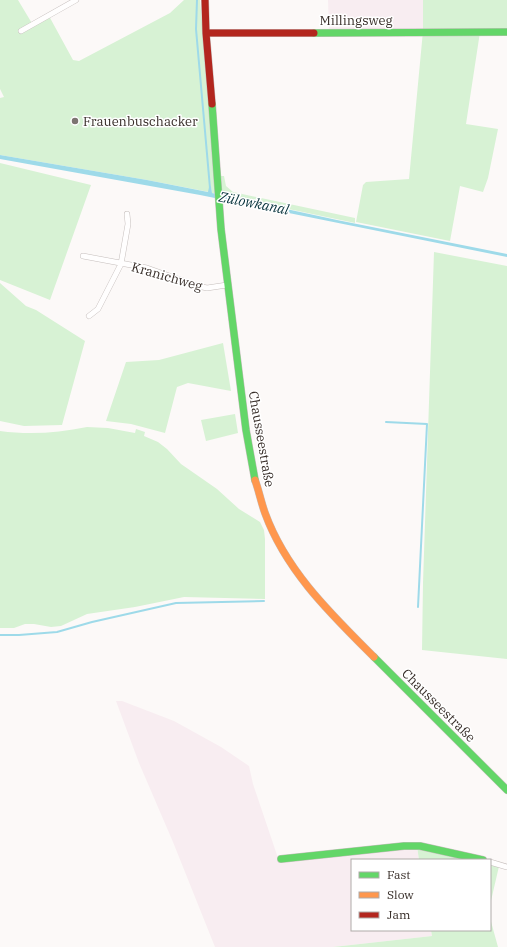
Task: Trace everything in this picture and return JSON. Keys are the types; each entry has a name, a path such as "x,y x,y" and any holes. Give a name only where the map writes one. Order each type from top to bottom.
{"street":[{"path":"21,31 76,0"},
{"name":"Chausseestraße","path":"205,0 206,33 219,190 220,223 227,285 247,436 253,472 265,514 278,540 301,578 336,619 507,790"},
{"name":"Millingsweg","path":"206,33 507,32"},
{"path":"89,316 98,309 122,264 128,224 126,214"},
{"name":"Kranichweg","path":"82,256 147,268 207,288 227,285"},
{"path":"281,859 404,846 420,846 478,859"},
{"path":"491,862 507,867"}],"shaded area":[{"path":"328,0 423,0 423,31 329,32"},
{"path":"116,701 122,701 174,721 221,747 249,766 253,784 278,858 417,846 419,859 351,859 351,931 431,931 432,936 333,947 215,947 173,842 139,763"}],"green space":[{"path":"0,0 18,0 33,25 49,16 73,60 79,61 170,13 184,0 200,0 217,194 212,193 211,186 209,187 209,192 0,155 0,98 4,97 0,89"},
{"path":"423,0 507,0 507,32 480,32 466,124 498,129 488,178 483,192 460,186 450,241 356,222 363,185 366,182 409,179 423,31"},
{"path":"0,163 91,185 50,300 0,280"},
{"path":"220,176 224,176 226,186 233,192 355,218 355,223 222,195"},
{"path":"434,252 507,266 507,659 422,650"},
{"path":"0,283 26,306 36,310 85,341 62,425 24,426 0,421"},
{"path":"223,343 231,391 188,383 177,387 165,433 131,424 106,421 126,362 159,360"},
{"path":"235,414 238,433 206,441 201,420"},
{"path":"87,427 108,428 135,433 136,429 145,432 144,436 158,442 181,464 217,489 239,509 260,522 264,530 265,539 265,599 184,597 135,607 87,614 61,626 51,627 25,624 14,628 0,628 0,431 44,433"},
{"path":"418,843 487,859 419,859"},
{"path":"491,860 500,862 491,901"},
{"path":"491,922 498,947 333,947 432,936 431,931 491,931"}],"water":[{"name":"Zülowkanal","path":"0,155 208,192 209,187 211,186 212,193 507,254 507,257 200,195 0,159"}],"waterway":[{"path":"197,0 196,29 210,188"},
{"path":"386,422 427,424 418,607"},
{"path":"0,635 57,632 92,622 176,603 264,601"}],"traffic: fast":[{"path":"314,33 507,32"},
{"path":"212,104 221,229 246,430 255,480"},
{"path":"374,657 507,790"},
{"path":"281,859 404,846 420,846 478,859"}],"traffic: slow":[{"path":"255,480 265,513 274,534 297,573 326,608 374,657"}],"traffic: jam":[{"path":"205,0 206,33 212,104"},
{"path":"206,33 314,33"}],"place":[{"name":"Frauenbuschacker","path":"75,121"}]}
